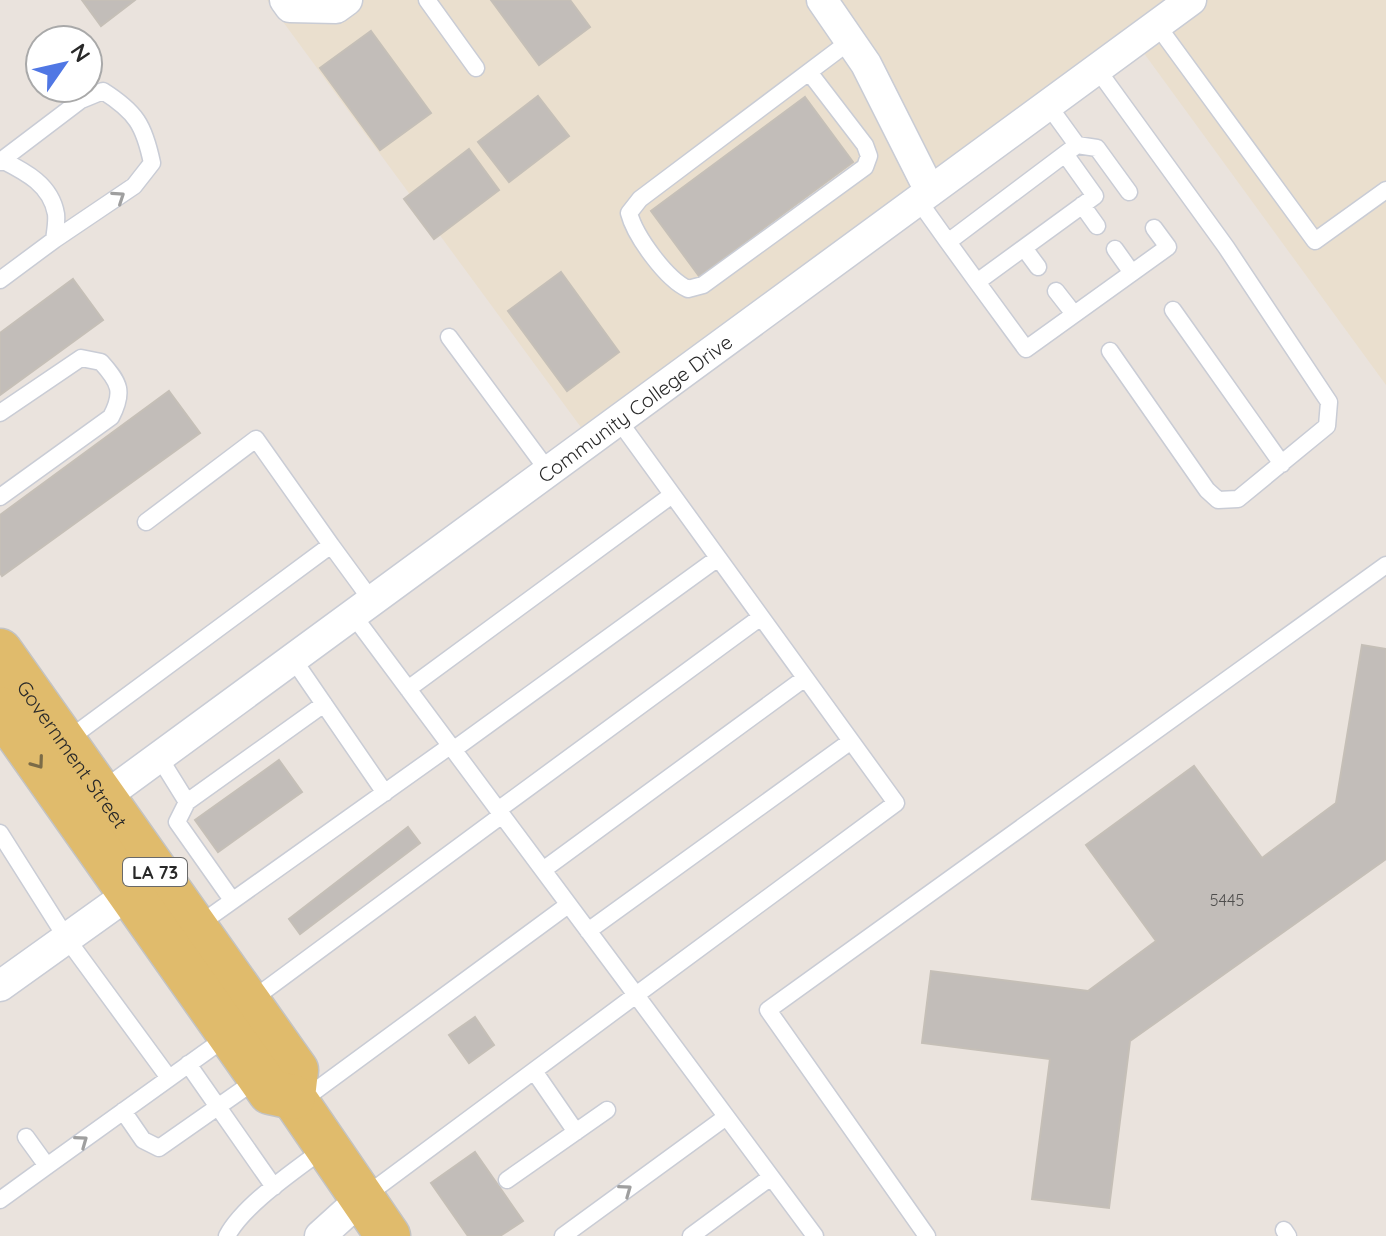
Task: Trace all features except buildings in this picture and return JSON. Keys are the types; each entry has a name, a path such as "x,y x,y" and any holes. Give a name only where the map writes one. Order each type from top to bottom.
{"main road":[{"name":"Government Street","path":"0,651 64,742 130,893 296,1070 284,1093 327,1146 388,1236"},
{"name":"Government Street","path":"2,716 90,807 194,927 234,1003"},
{"path":"130,893 148,890 159,897 234,1003"}],"street":[{"path":"285,0 290,7 336,8 347,0"},
{"path":"822,0 866,64 924,196"},
{"name":"Community College Drive","path":"90,807 1191,0"},
{"path":"0,986 130,893"},
{"path":"320,1236 362,1198"}],"lane":[{"path":"427,0 476,68"},
{"path":"1157,25 1315,241 1386,190"},
{"path":"809,72 865,145 869,156 865,167 703,285 688,289 676,284 633,228 629,213 640,199 850,41"},
{"path":"1097,69 1226,247 1329,402 1327,426 1238,499 1218,500 1207,490 1110,351"},
{"path":"0,280 134,186 152,163 145,132 124,105 103,91 81,100 1,161 33,175 46,192 56,214 54,240"},
{"path":"977,282 1095,196 1048,105"},
{"path":"948,242 1071,150 1097,148 1129,192"},
{"path":"924,196 948,242 1026,349 1168,247 1154,228"},
{"path":"1082,205 1097,226"},
{"path":"1024,248 1038,267"},
{"path":"1115,249 1132,273"},
{"path":"1056,291 1074,314"},
{"path":"1173,310 1282,464"},
{"path":"449,337 549,472"},
{"path":"0,413 81,358 101,362 120,389 120,400 111,417 0,497"},
{"path":"362,1198 896,803 619,421"},
{"path":"146,522 256,439 331,545 408,689 815,1236"},
{"path":"408,689 672,495"},
{"path":"64,742 331,545"},
{"path":"194,927 718,558"},
{"path":"927,1236 768,1010 1386,565"},
{"path":"0,1200 188,1064 234,1003 500,813 761,617"},
{"path":"293,659 385,793"},
{"path":"543,870 805,678"},
{"path":"232,900 177,822 187,802 324,704"},
{"path":"588,931 851,741"},
{"path":"159,757 187,802"},
{"path":"0,833 67,939 169,1078"},
{"path":"123,1111 143,1140 159,1148 218,1107 284,1093 568,905"},
{"path":"188,1064 274,1187"},
{"path":"534,1071 576,1132"},
{"path":"507,1180 607,1110"},
{"path":"563,1236 726,1117"},
{"path":"26,1137 47,1166"},
{"path":"227,1236 232,1226 274,1187 327,1146"},
{"path":"691,1236 771,1177"}],"shaded area":[{"path":"267,0 1386,0 1386,385 1135,41 591,441"}]}
